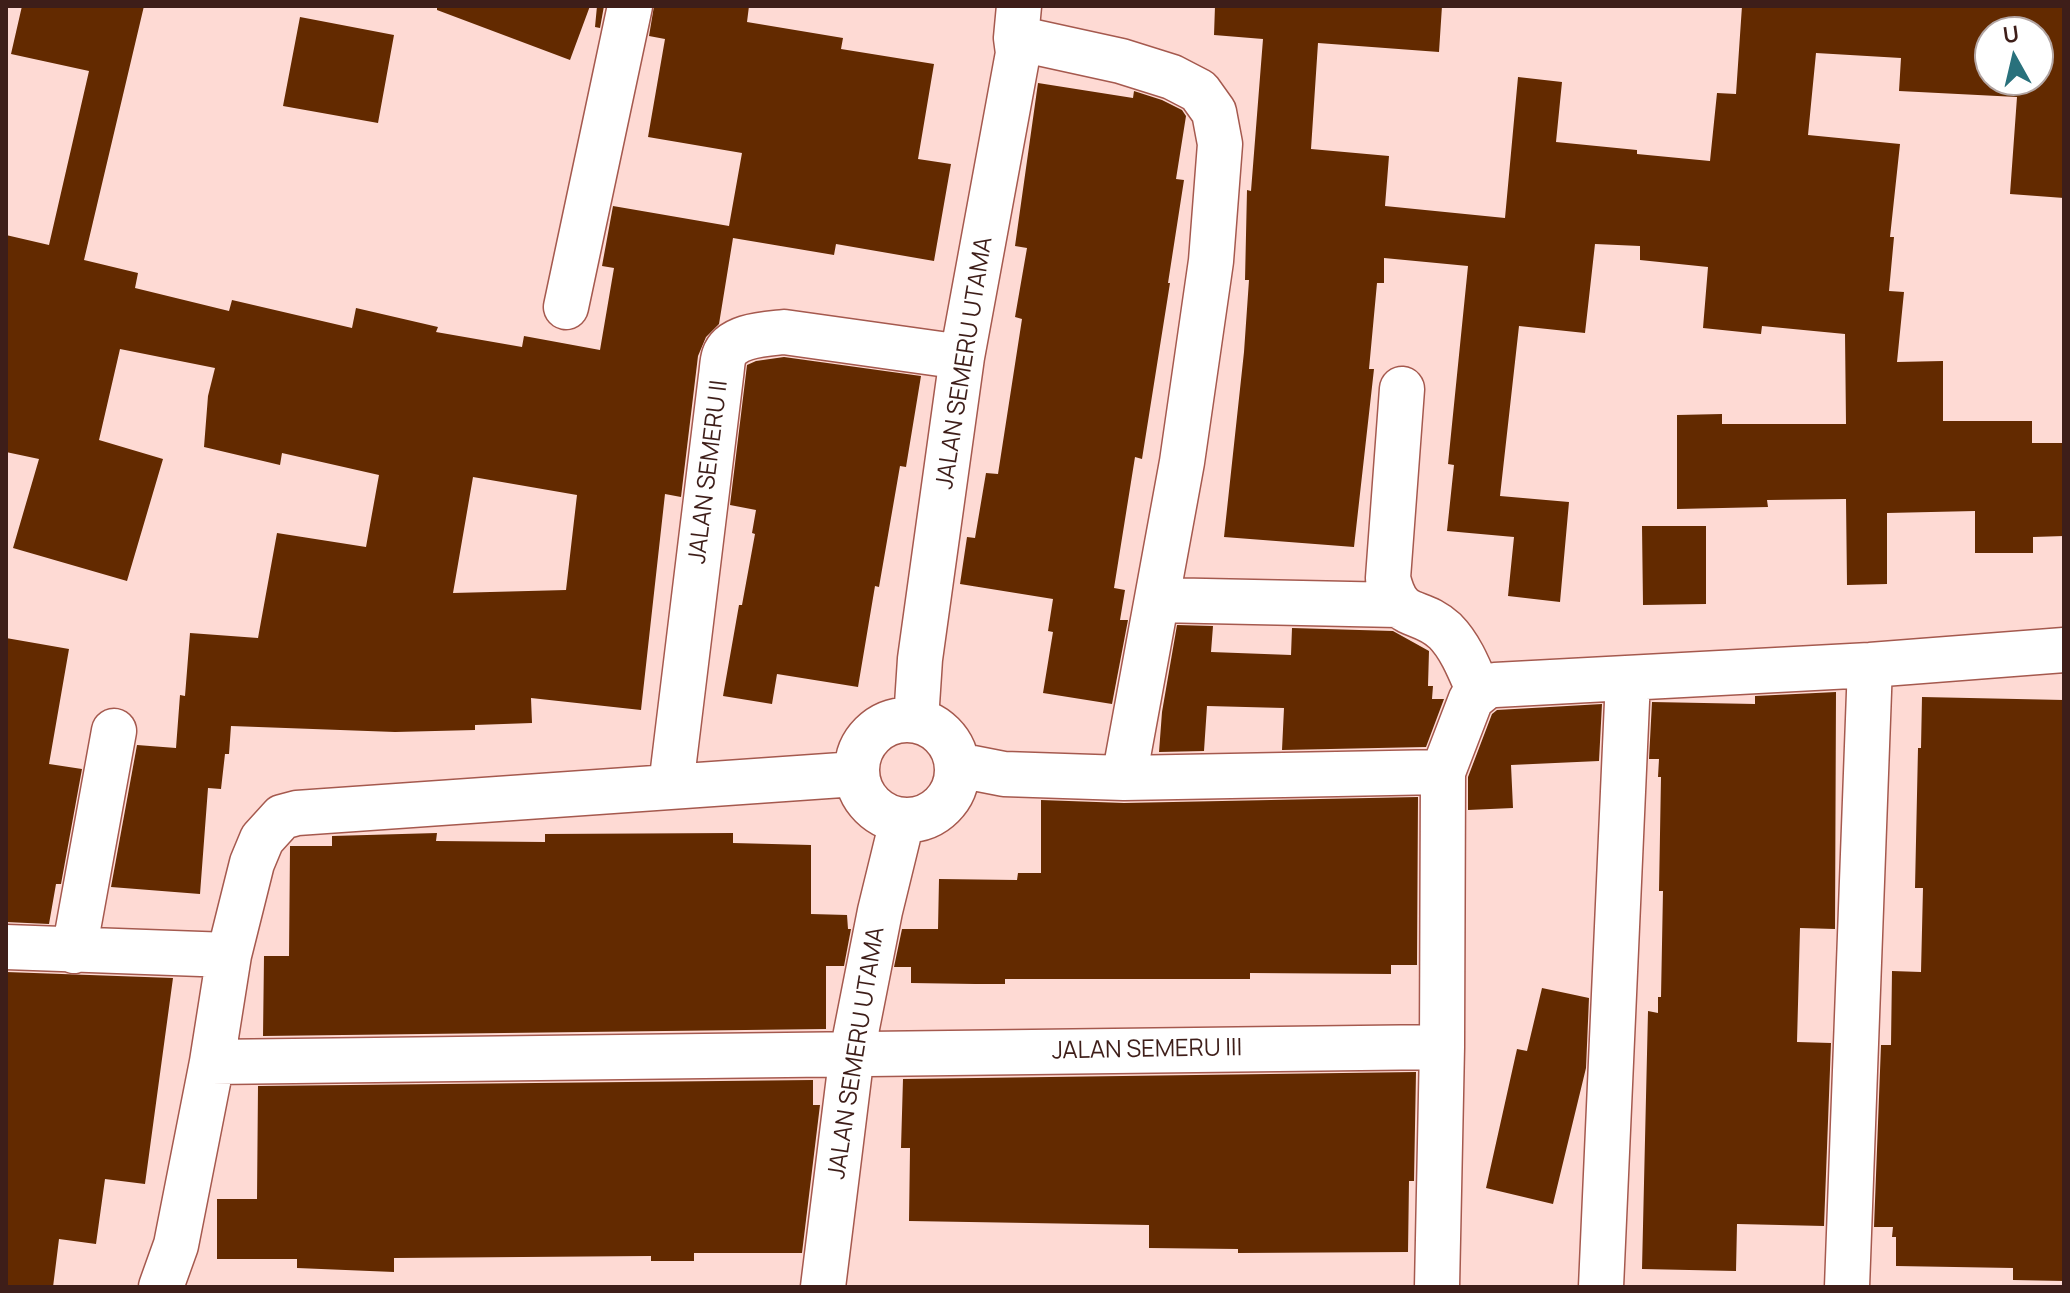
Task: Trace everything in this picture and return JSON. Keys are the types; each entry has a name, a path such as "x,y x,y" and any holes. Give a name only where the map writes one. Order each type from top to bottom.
{"street":[{"path":"566,307 630,6"},
{"path":"1025,29 1172,77 1199,91 1214,112 1220,144 1211,261 1182,462 1124,778"},
{"name":"JALAN SEMERU UTAMA","path":"916,720 920,659 962,357 1025,29"},
{"name":"JALAN SEMERU II","path":"671,786 721,376 728,349 756,335 784,332 962,357"},
{"path":"1398,605 1388,578 1402,389"},
{"path":"1157,600 1398,605 1444,631 1461,653 1479,692"},
{"path":"1437,1287 1443,772 1466,709 1479,692 1495,685 1870,665 2064,650"},
{"path":"1847,1287 1870,665"},
{"path":"1601,1287 1628,679"},
{"path":"916,720 940,731 948,741 958,765 956,783 949,799 936,812 920,819 902,821 885,816 870,806 860,791 856,774 860,751 873,733 893,722 916,720"},
{"path":"74,951 114,731"},
{"path":"958,765 1004,774 1124,778 1443,772"},
{"path":"161,1287 176,1245 212,1062 229,955 252,863 262,839 282,817 297,813 856,774"},
{"name":"JALAN SEMERU UTAMA","path":"823,1287 852,1053 880,911 902,821"},
{"path":"6,947 229,955"},
{"name":"JALAN SEMERU III","path":"212,1062 1442,1047"}],"building":[{"path":"22,6 144,6 84,260 138,273 135,288 229,311 232,300 352,328 356,308 438,327 436,332 522,347 524,336 600,350 614,268 602,266 613,206 729,226 742,153 648,137 665,39 649,36 654,6 749,6 747,22 843,38 841,49 934,64 918,159 951,164 934,261 836,244 834,255 733,238 719,324 706,337 698,356 681,497 665,494 641,710 531,698 532,723 475,725 475,730 395,732 231,726 229,754 225,754 221,789 208,788 200,894 111,887 137,745 176,748 180,695 185,696 190,633 258,638 277,533 366,547 379,475 282,453 280,465 204,447 208,396 215,368 120,349 99,440 163,459 127,581 13,548 39,459 6,452 6,235 49,245 89,71 11,54","holes":["473,477 577,495 566,590 453,593"]},
{"path":"437,6 590,6 570,60 437,10"},
{"path":"597,6 604,6 600,28 595,27"},
{"path":"1215,6 1442,6 1439,52 1318,43 1311,149 1389,156 1385,206 1505,218 1518,77 1562,82 1556,142 1710,161 1717,93 1736,94 1742,6 2064,6 2064,198 2010,194 2017,97 1997,96 2054,96 2054,16 1974,16 1974,95 1899,91 1901,58 1816,53 1808,135 1900,144 1890,237 1894,237 1889,291 1904,292 1897,362 1943,361 1943,421 2032,421 2032,443 2064,443 2064,536 2033,537 2033,553 1975,553 1975,511 1887,513 1887,584 1847,585 1846,499 1767,500 1768,507 1677,509 1677,415 1722,414 1722,424 1846,424 1845,334 1762,326 1761,334 1703,328 1708,267 1640,260 1640,246 1595,244 1585,333 1519,326 1500,496 1569,502 1560,602 1508,596 1514,537 1447,531 1454,465 1448,464 1468,266 1384,258 1384,283 1377,283 1369,369 1374,369 1354,547 1224,537 1244,352 1249,280 1245,280 1247,190 1251,191 1263,39 1214,35"},
{"path":"300,17 394,35 378,123 283,106"},
{"path":"1038,83 1133,98 1134,91 1162,100 1182,110 1186,116 1176,179 1184,180 1170,283 1142,459 1135,457 1114,588 1125,590 1120,620 1128,620 1112,704 1043,693 1053,632 1048,631 1053,599 960,584 967,537 975,538 986,473 998,474 1022,319 1015,317 1027,248 1015,246"},
{"path":"784,357 921,376 906,467 900,466 879,587 875,586 858,687 777,674 772,704 723,696 755,534 752,533 756,510 730,505 747,365"},
{"path":"1642,526 1706,526 1706,604 1643,605"},
{"path":"1177,625 1213,626 1211,652 1291,655 1292,628 1393,631 1429,651 1428,686 1433,686 1432,699 1444,699 1426,747 1282,750 1284,708 1207,706 1204,751 1159,752 1162,712"},
{"path":"6,638 69,649 49,764 82,769 61,884 56,884 49,924 6,922"},
{"path":"1836,692 1835,929 1800,928 1797,1042 1831,1043 1824,1226 1737,1224 1736,1271 1642,1269 1648,1011 1658,1013 1658,997 1661,997 1663,891 1659,891 1661,777 1658,777 1659,759 1649,759 1652,702 1755,704 1755,696"},
{"path":"1922,697 2064,700 2064,1281 2013,1280 2013,1268 1896,1266 1893,1227 1874,1227 1881,1045 1891,1045 1892,971 1921,972 1923,888 1915,888"},
{"path":"1602,704 1599,761 1511,765 1513,808 1468,810 1468,777 1492,714 1497,710"},
{"path":"1418,797 1417,965 1391,965 1391,974 1250,973 1250,979 1005,979 1005,984 975,984 911,983 911,967 894,967 902,929 938,929 939,879 1017,880 1018,873 1041,873 1041,800 1124,803"},
{"path":"437,833 436,841 545,842 545,834 733,833 733,843 811,845 811,914 847,915 848,929 851,929 844,966 826,966 826,1029 263,1036 264,956 289,956 290,846 332,846 332,836"},
{"path":"6,972 173,978 145,1184 105,1179 96,1244 59,1239 53,1287 6,1287"},
{"path":"1542,988 1589,998 1586,1068 1553,1204 1486,1188 1517,1049 1527,1051"},
{"path":"1416,1072 1414,1181 1409,1181 1408,1252 1238,1253 1238,1249 1149,1248 1149,1225 909,1221 910,1148 901,1148 903,1079"},
{"path":"813,1080 813,1105 820,1105 802,1253 694,1253 694,1261 651,1261 651,1256 394,1258 394,1272 297,1268 297,1259 217,1259 217,1199 257,1199 258,1086"}]}
